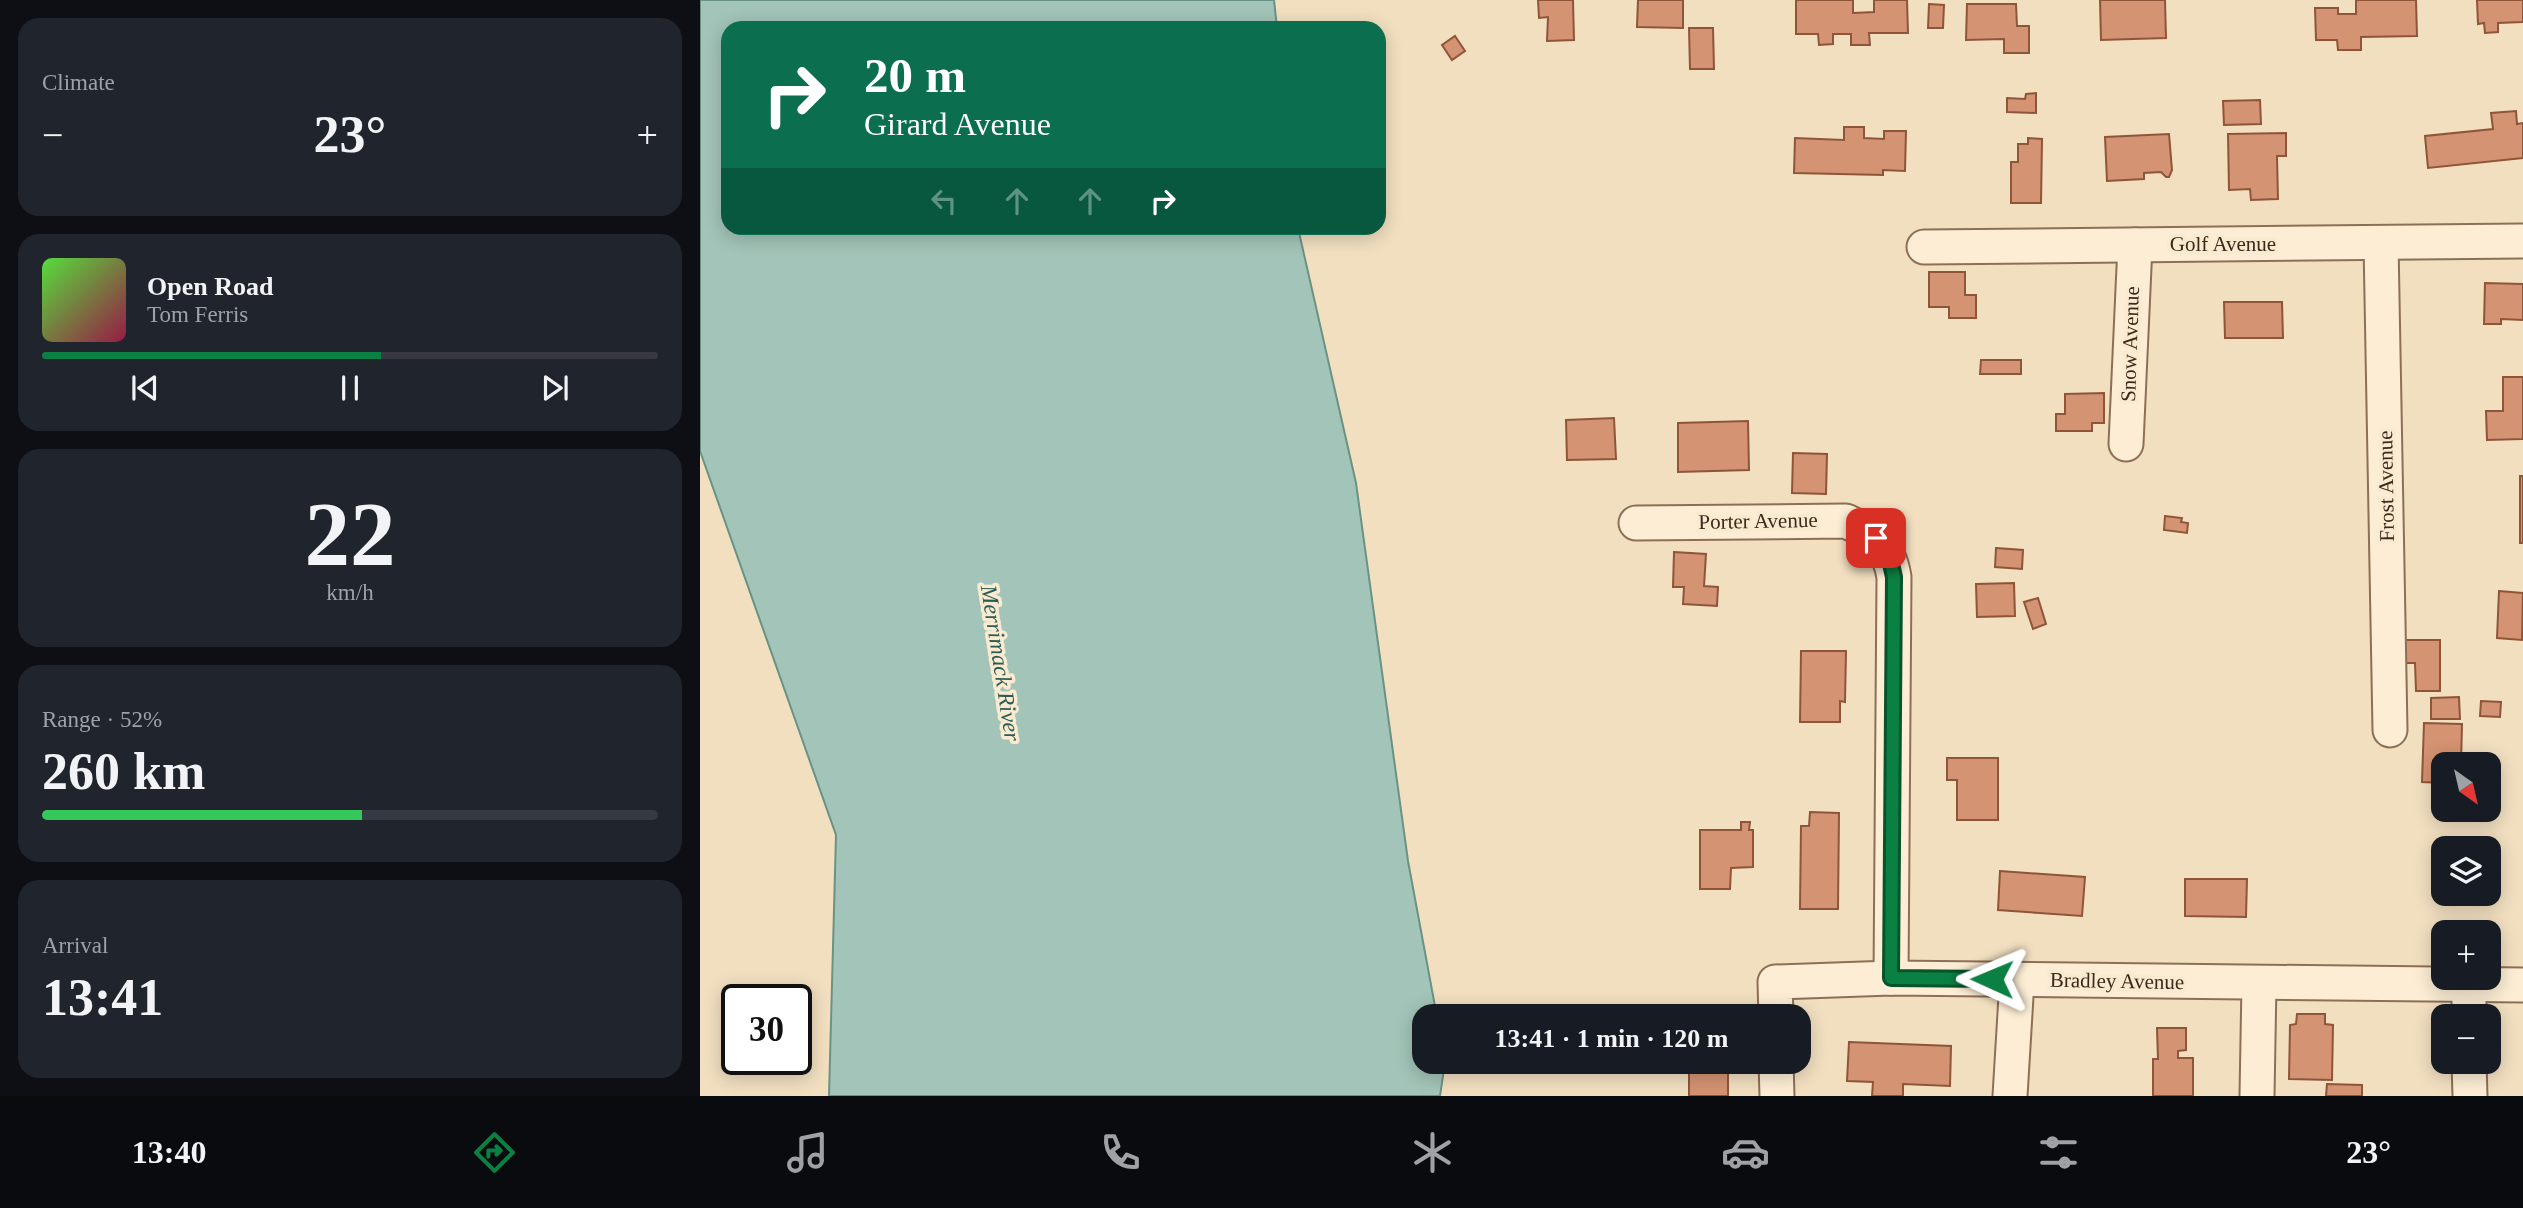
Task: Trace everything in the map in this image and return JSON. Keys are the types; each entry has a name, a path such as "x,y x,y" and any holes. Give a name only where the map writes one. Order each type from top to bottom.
{"street":[{"name":"Golf Avenue","path":"1924,247 2523,242"},
{"name":"Frost Avenue","path":"2381,243 2390,730"},
{"name":"Snow Avenue","path":"2126,444 2135,245"},
{"name":"Porter Avenue","path":"1636,523 1846,521 1876,538 1889,555 1894,577 1891,978"},
{"name":"Bradley Avenue","path":"1776,1004 1775,982 1891,978 2259,982 2469,1001 2523,985"},
{"path":"2010,1096 2017,980"},
{"path":"2256,1096 2259,982"},
{"path":"1776,1074 1777,1096"},
{"path":"2469,1074 2470,1096"}],"water":[{"name":"Merrimack River","path":"700,0 1274,0 1276,21 721,21 721,235 1300,235 1356,483 1408,861 1435,1004 1412,1004 1412,1074 1443,1074 1440,1096 829,1096 836,835 700,451"}],"building":[{"path":"1538,0 1573,0 1574,40 1547,41 1548,17 1539,18"},
{"path":"1638,0 1683,0 1683,28 1637,27"},
{"path":"1796,0 1853,0 1853,13 1874,12 1874,0 1907,0 1908,33 1869,33 1870,45 1851,45 1851,34 1833,34 1833,44 1819,45 1818,34 1796,34"},
{"path":"2100,0 2165,0 2166,38 2101,40"},
{"path":"2356,0 2416,0 2417,36 2361,37 2361,50 2338,50 2337,40 2316,40 2315,8 2338,8 2338,14 2356,14"},
{"path":"2477,0 2523,0 2523,22 2498,23 2498,32 2485,33 2484,23 2478,24"},
{"path":"1929,4 1944,5 1943,28 1928,28"},
{"path":"1967,4 2016,4 2017,26 2029,26 2029,53 2004,53 2004,39 1966,40"},
{"path":"1689,28 1713,28 1714,69 1690,69"},
{"path":"1455,36 1465,51 1452,60 1442,45"},
{"path":"2036,93 2036,113 2007,112 2007,98 2025,99 2026,94"},
{"path":"2260,100 2261,124 2224,125 2223,101"},
{"path":"2516,111 2517,124 2523,123 2523,158 2428,168 2425,136 2493,129 2491,113"},
{"path":"1844,127 1864,127 1864,138 1884,139 1884,131 1906,131 1905,171 1883,170 1883,175 1794,173 1795,138 1844,140"},
{"path":"2286,133 2286,156 2277,156 2278,199 2251,200 2250,189 2229,190 2228,134"},
{"path":"2169,134 2172,170 2169,177 2161,172 2144,173 2144,179 2107,181 2105,137"},
{"path":"2028,138 2042,139 2041,203 2011,203 2011,162 2018,162 2018,144 2028,144"},
{"path":"1929,272 1965,272 1965,295 1976,295 1976,318 1949,318 1949,307 1929,307"},
{"path":"2485,283 2523,284 2523,320 2501,319 2501,324 2484,324"},
{"path":"2224,302 2282,302 2283,338 2225,338"},
{"path":"1981,360 2021,360 2021,374 1980,374"},
{"path":"2503,377 2523,377 2523,439 2487,440 2486,411 2503,411"},
{"path":"2104,393 2104,423 2092,423 2092,431 2056,431 2056,414 2065,414 2065,394"},
{"path":"1614,418 1616,459 1567,460 1566,420"},
{"path":"1748,421 1749,470 1678,472 1678,423"},
{"path":"1793,453 1827,454 1826,494 1792,493"},
{"path":"2520,476 2523,476 2523,543 2520,543"},
{"path":"2165,516 2182,518 2181,522 2188,523 2187,533 2164,530"},
{"path":"1996,548 2023,550 2022,569 1995,567"},
{"path":"1674,552 1706,554 1704,586 1718,587 1717,606 1683,604 1684,587 1673,587"},
{"path":"2014,583 2015,616 1977,617 1976,584"},
{"path":"2499,591 2523,593 2522,640 2497,638"},
{"path":"2038,598 2046,624 2033,629 2024,602"},
{"path":"2398,640 2440,640 2440,691 2416,691 2415,663 2399,663"},
{"path":"1801,651 1846,651 1845,702 1840,701 1840,722 1800,722"},
{"path":"2459,697 2460,719 2431,719 2431,698"},
{"path":"2481,701 2501,702 2500,717 2480,716"},
{"path":"2424,723 2462,724 2461,752 2431,752 2431,782 2422,782"},
{"path":"1947,758 1998,758 1998,820 1957,820 1957,780 1947,780"},
{"path":"1810,812 1839,813 1838,909 1800,909 1801,826 1809,826"},
{"path":"1741,822 1750,822 1749,830 1753,830 1753,867 1731,868 1730,889 1700,889 1700,830 1741,830"},
{"path":"2000,871 2085,877 2082,916 1998,910"},
{"path":"2185,879 2247,879 2246,917 2185,916"},
{"path":"2297,1014 2325,1014 2325,1024 2333,1025 2332,1080 2289,1079 2290,1025 2296,1024"},
{"path":"2157,1028 2186,1028 2186,1050 2178,1051 2178,1058 2193,1058 2193,1096 2153,1096 2153,1059 2158,1059"},
{"path":"1849,1042 1951,1046 1950,1086 1903,1084 1903,1096 1872,1096 1873,1082 1847,1081"},
{"path":"1689,1074 1728,1074 1728,1096 1689,1096"},
{"path":"2327,1084 2362,1085 2362,1096 2326,1096"}],"route":[{"path":"1876,538 1889,555 1894,577 1891,978 1992,979"}]}
